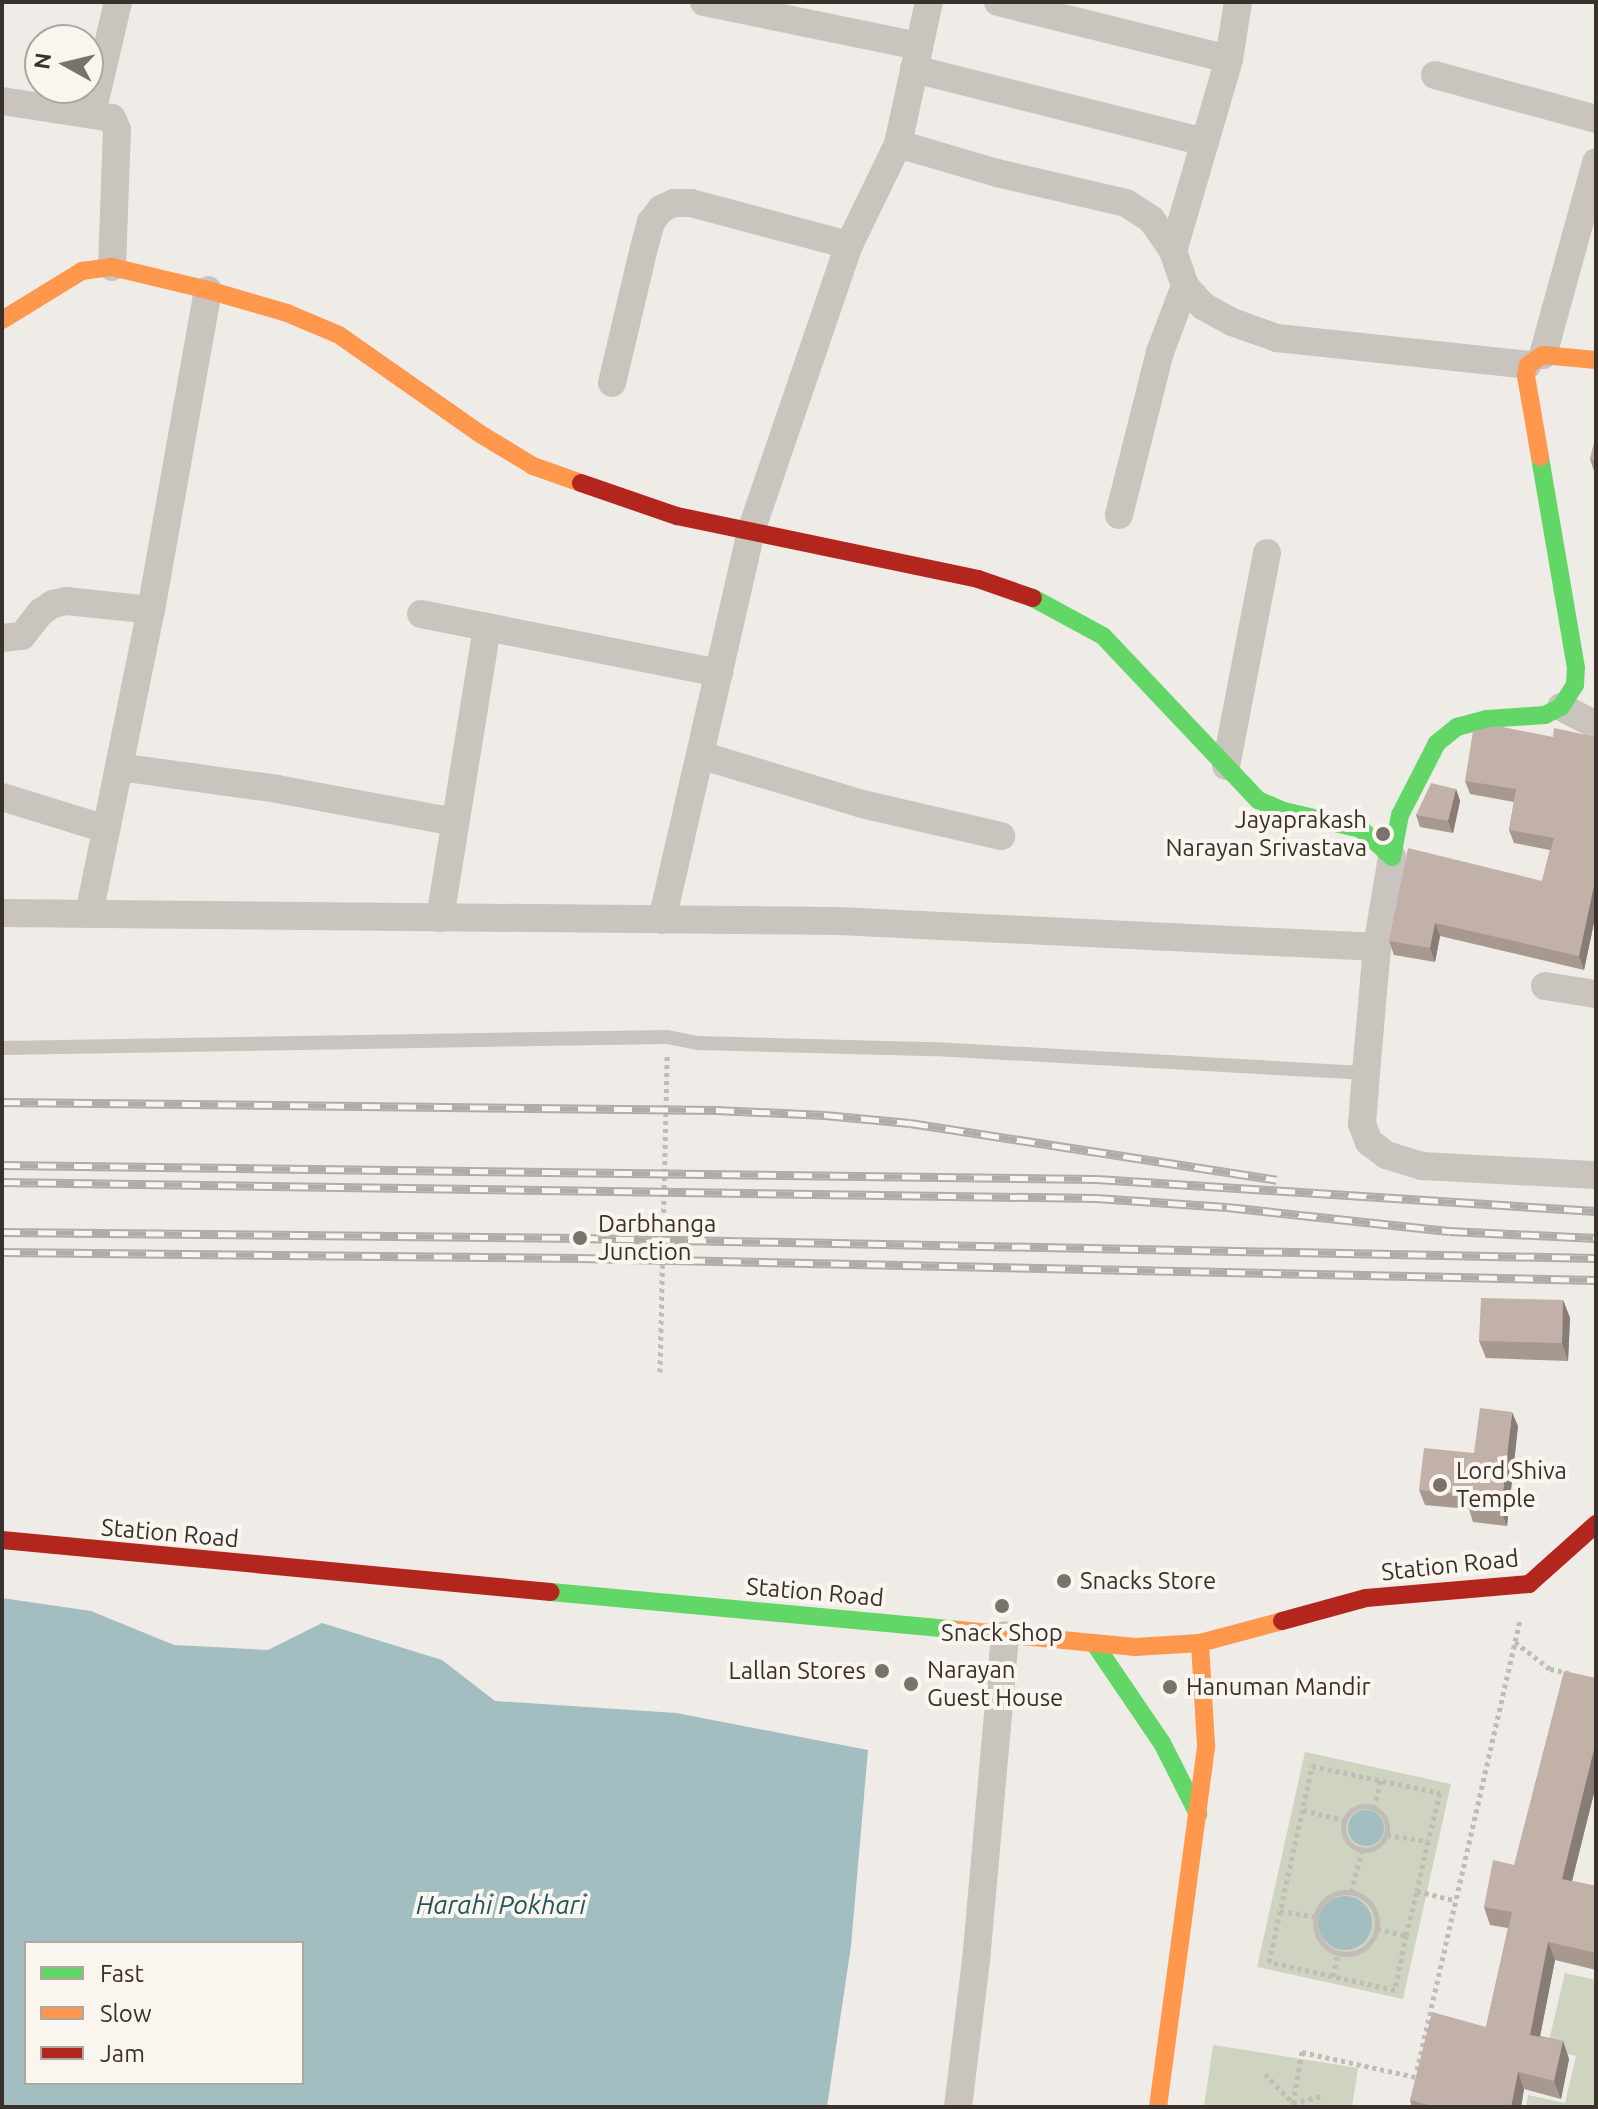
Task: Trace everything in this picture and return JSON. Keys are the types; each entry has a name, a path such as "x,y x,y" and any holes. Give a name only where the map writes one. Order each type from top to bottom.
{"main road":[{"path":"2,320 82,271 112,267 208,290 287,313 339,335 482,435 533,466 677,516 978,579 1023,592 1059,609 1103,636 1258,800 1284,811 1361,829 1392,857"},
{"path":"1392,857 1400,815 1437,743 1457,727 1487,719 1545,715 1561,707 1575,685 1576,668 1526,391 1536,360 1596,360"},
{"path":"1361,829 1400,815"},
{"name":"Station Road","path":"2,1540 1135,1647 1200,1643 1366,1598 1529,1584 1596,1524"},
{"path":"1094,1643 1162,1743 1198,1814"},
{"path":"1158,2107 1206,1745 1200,1643"}],"street":[{"path":"92,113 118,2"},
{"path":"704,2 917,58 1205,142"},
{"path":"662,920 751,531 849,245 898,144 929,2"},
{"path":"998,2 1229,59"},
{"path":"1173,251 1229,59 1238,2"},
{"path":"1435,75 1596,119"},
{"path":"2,101 112,118 117,130 112,267"},
{"path":"898,144 997,173 1126,203 1151,219 1173,251 1185,286 1212,311 1277,338 1536,360 1596,162"},
{"path":"612,383 651,222 661,209 674,203 691,203 849,245"},
{"path":"1119,515 1160,352 1185,286"},
{"path":"89,914 151,610 208,290"},
{"path":"1226,766 1267,553"},
{"path":"2,638 22,636 41,612 53,604 66,601 151,610"},
{"path":"421,614 719,673"},
{"path":"440,918 487,627"},
{"path":"1561,707 1596,725"},
{"path":"700,755 862,804 1001,836"},
{"path":"119,767 277,789 455,822"},
{"path":"2,797 106,829"},
{"path":"1392,857 1377,947 1366,1073 1362,1124 1369,1142 1386,1155 1422,1166 1596,1175"},
{"path":"2,913 839,921 1377,947"},
{"path":"1545,986 1596,994"},
{"path":"958,2107 976,1961 1005,1635"}],"lane":[{"path":"2,1048 667,1037 699,1043 935,1049 1366,1073"}],"path":[{"path":"660,1372 667,1037"},
{"path":"1413,2092 1454,1900 1529,1584"},
{"path":"1515,1642 1550,1669 1581,1675"},
{"path":"1312,1766 1440,1793 1395,1990 1269,1962 1303,1810 1312,1766"},
{"path":"1374,1808 1381,1780"},
{"path":"1358,1807 1374,1808 1386,1819 1387,1835 1376,1848 1362,1851 1347,1841 1344,1820 1358,1807"},
{"path":"1303,1810 1344,1820"},
{"path":"1387,1835 1428,1841"},
{"path":"1351,1892 1362,1851"},
{"path":"1417,1891 1454,1900"},
{"path":"1351,1892 1372,1905 1377,1929 1361,1950 1338,1953 1329,1949 1318,1936 1316,1917 1327,1898 1351,1892"},
{"path":"1280,1911 1316,1917"},
{"path":"1377,1929 1406,1935"},
{"path":"1333,1976 1338,1953"},
{"path":"1293,2105 1302,2052 1416,2077"},
{"path":"1265,2074 1293,2105"},
{"path":"1293,2105 1321,2096"}],"green space":[{"path":"1305,1752 1451,1784 1403,1999 1257,1967"},
{"path":"1565,1973 1596,1980 1596,2107 1526,2107 1528,2095 1565,2103 1576,2056 1547,2049"},
{"path":"1213,2045 1358,2068 1352,2107 1204,2107"}],"water":[{"name":"Harahi Pokhari","path":"2,1598 91,1611 174,1645 268,1650 322,1623 442,1660 495,1701 676,1713 868,1750 851,1946 827,2107 2,2107"},
{"path":"1366,1810 1379,1815 1384,1828 1379,1841 1366,1846 1353,1841 1348,1828 1353,1815"},
{"path":"1345,1896 1364,1904 1372,1923 1364,1942 1345,1950 1326,1942 1318,1923 1326,1904"}],"building":[{"path":"1596,436 1596,461 1590,459"},
{"path":"1497,726 1553,737 1554,728 1596,737 1596,876 1579,956 1435,923 1430,948 1389,941 1408,848 1542,881 1554,838 1509,830 1516,789 1465,781 1473,731"},
{"path":"1431,783 1456,789 1448,821 1416,815"},
{"path":"1481,1298 1563,1300 1562,1343 1479,1341"},
{"path":"1480,1408 1512,1412 1501,1511 1468,1507 1469,1495 1419,1490 1424,1448 1474,1453"},
{"path":"1564,1671 1596,1678 1596,1741 1562,1879 1596,1886 1596,1953 1548,1942 1530,2035 1563,2041 1554,2081 1518,2072 1511,2107 1435,2107 1410,2100 1432,2012 1486,2027 1512,1912 1484,1907 1493,1860 1514,1865"}],"railway":[{"path":"2,1102 716,1110 825,1115 910,1123 1277,1180"},
{"path":"2,1165 1097,1179 1596,1211"},
{"path":"2,1182 1096,1198 1227,1207 1449,1231 1596,1238"},
{"path":"2,1232 580,1238 1596,1258"},
{"path":"2,1252 579,1258 1596,1280"}],"traffic: fast":[{"path":"1392,857 1400,815 1437,743 1457,727 1487,719 1545,715 1561,707 1575,685 1576,668 1540,457"},
{"path":"1033,598 1103,636 1258,800 1284,811 1361,829 1392,857"},
{"path":"551,1592 959,1630"},
{"path":"1094,1643 1162,1743 1198,1814"}],"traffic: slow":[{"path":"2,320 82,271 112,267 208,290 287,313 339,335 482,435 533,466 581,483"},
{"path":"1540,457 1526,376 1528,365 1543,355 1596,360"},
{"path":"959,1630 1135,1647 1200,1643 1282,1621"},
{"path":"1158,2107 1206,1745 1200,1643"}],"traffic: jam":[{"path":"581,483 677,516 978,579 1033,598"},
{"path":"1282,1621 1366,1598 1529,1584 1596,1524"},
{"path":"2,1540 551,1592"}],"place":[{"name":"Jayaprakash Narayan Srivastava","path":"1383,834"},
{"name":"Darbhanga Junction","path":"580,1238"},
{"name":"Lord Shiva Temple","path":"1440,1485"},
{"name":"Snacks Store","path":"1064,1581"},
{"name":"Snack Shop","path":"1002,1606"},
{"name":"Lallan Stores","path":"882,1671"},
{"name":"Narayan Guest House","path":"911,1684"},
{"name":"Hanuman Mandir","path":"1170,1687"}]}
